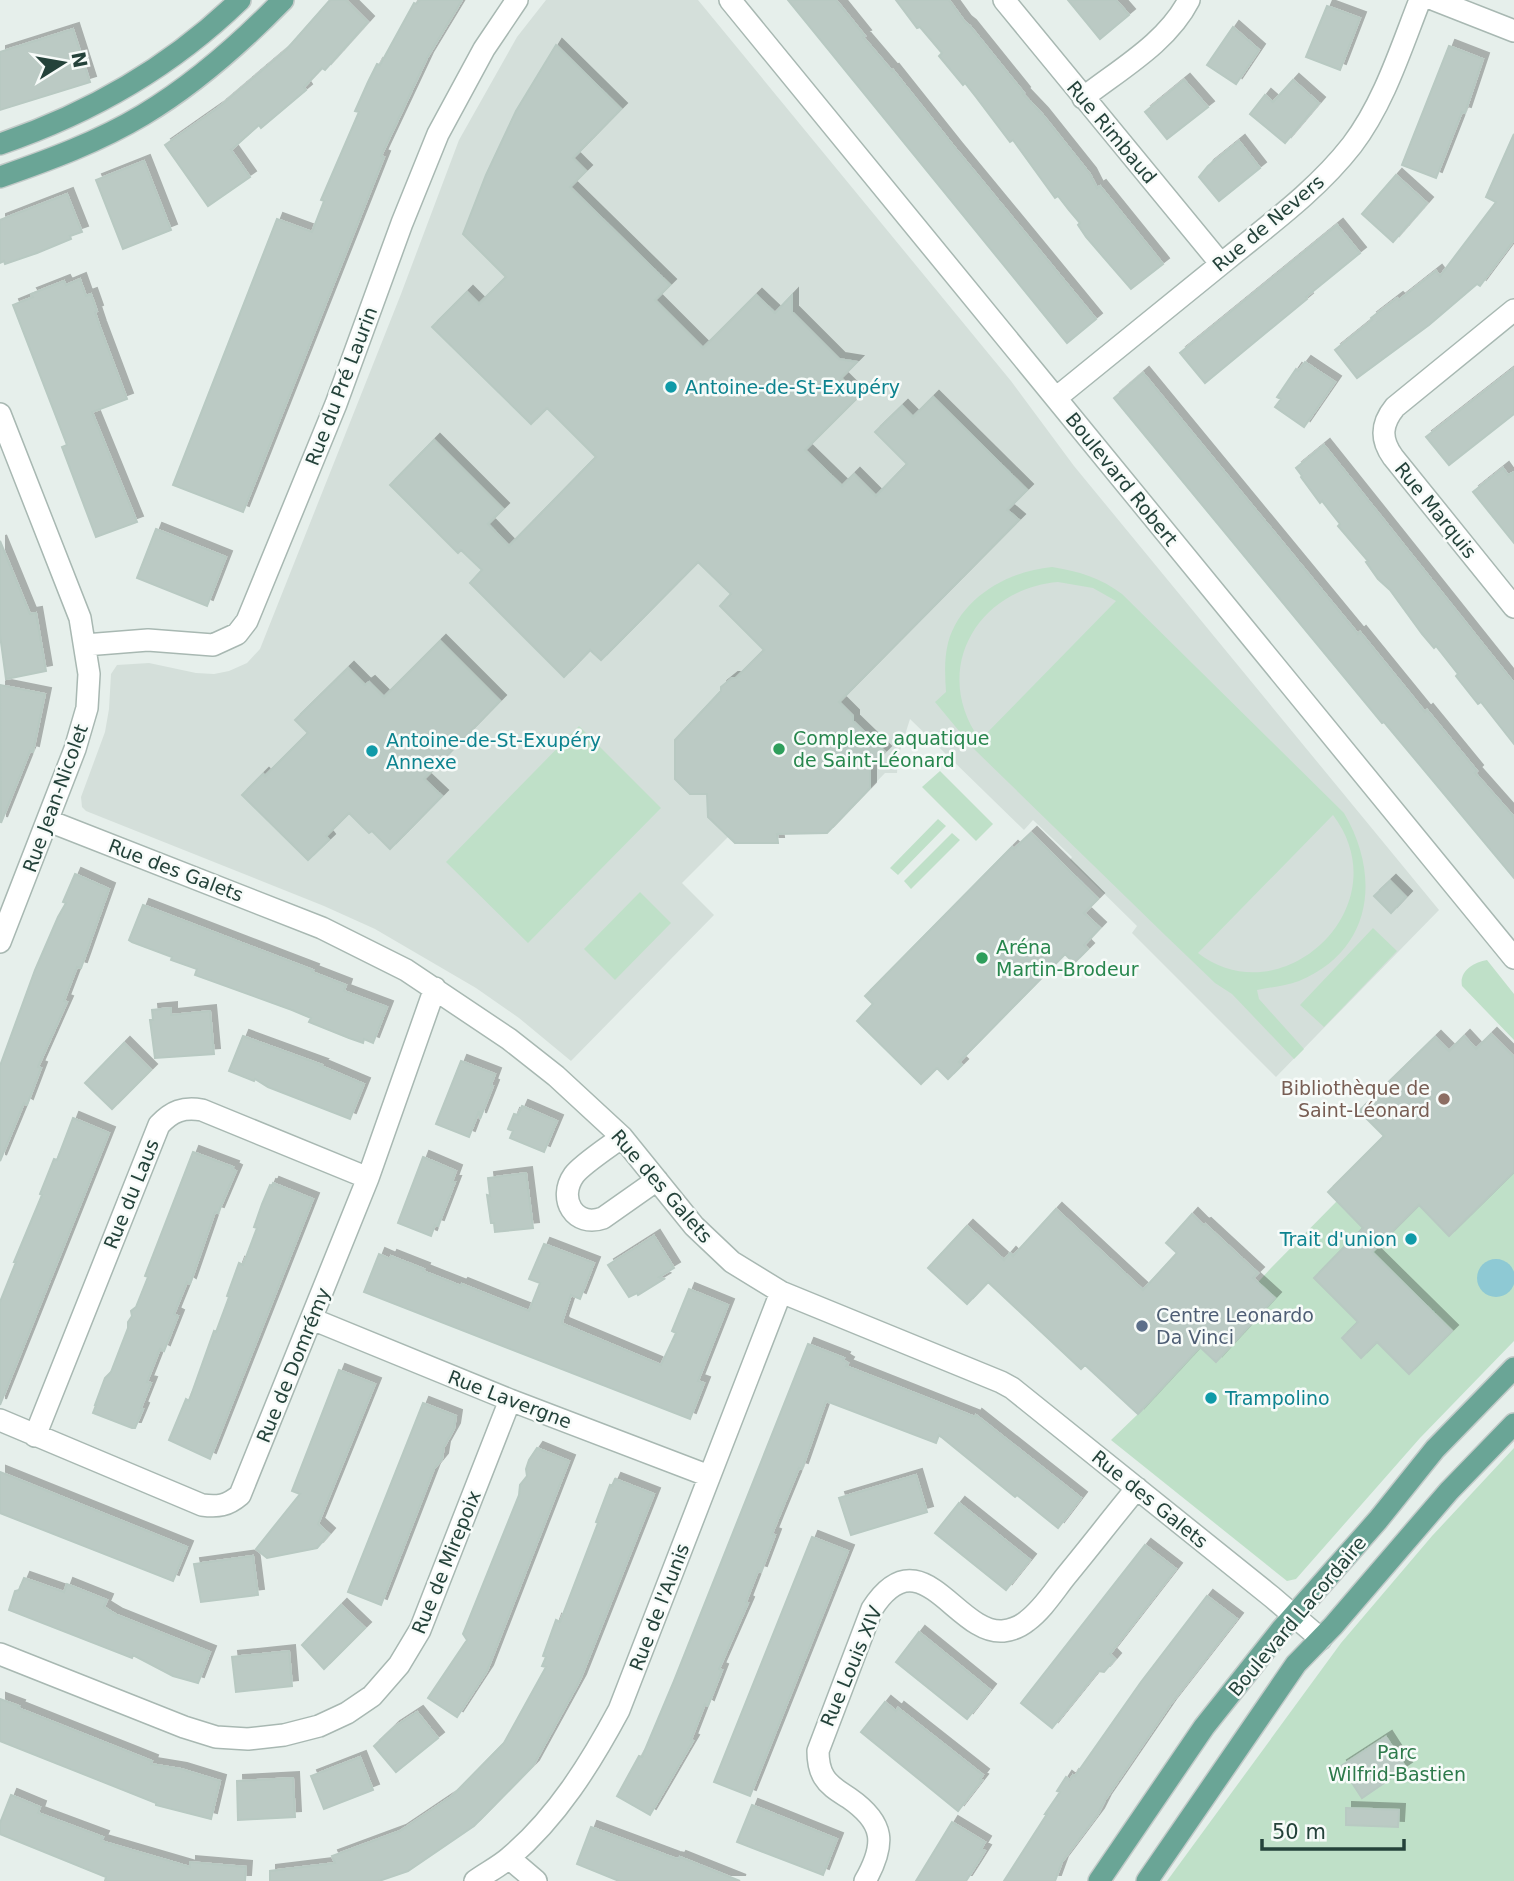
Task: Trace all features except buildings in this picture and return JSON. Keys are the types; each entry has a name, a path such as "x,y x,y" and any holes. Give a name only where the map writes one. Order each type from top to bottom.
{"main road":[{"path":"0,144 69,118 116,94 190,45 240,0"},
{"path":"0,177 82,146 144,115 194,81 237,46 283,0"},
{"name":"Boulevard Lacordaire","path":"1099,1881 1204,1727 1293,1616 1378,1520 1436,1449 1514,1368"},
{"name":"Boulevard Lacordaire","path":"1147,1881 1296,1664 1321,1639 1449,1491 1514,1424"}],"street":[{"name":"Rue du Pré Laurin","path":"85,645 148,640 213,645 237,634 247,621 336,404 402,223 438,134 484,49 517,0"},
{"name":"Boulevard Robert","path":"730,0 1514,958"},
{"name":"Rue Rimbaud","path":"1004,0 1221,264"},
{"path":"1083,98 1161,37 1181,15 1189,0"},
{"name":"Rue de Nevers","path":"1056,398 1326,175 1353,144 1385,87 1420,0"},
{"path":"1435,0 1514,31"},
{"name":"Rue Marquis","path":"1514,310 1395,407 1387,417 1383,432 1385,446 1514,607"},
{"name":"Rue Jean-Nicolet","path":"0,942 75,749 87,708 89,674 80,618 1,417"},
{"name":"Rue des Galets","path":"49,821 322,928 406,970 435,988 516,1044 556,1076 622,1137 694,1226 732,1262 781,1292 1001,1382 1137,1488 1321,1639"},
{"name":"Rue de Domrémy","path":"0,1420 202,1505 216,1507 230,1504 240,1495 368,1178 435,988"},
{"name":"Rue du Laus","path":"36,1436 159,1125 167,1116 178,1110 202,1110 368,1178"},
{"path":"622,1137 574,1175 568,1200 573,1211 583,1220 594,1222 657,1180"},
{"name":"Rue de l'Aunis","path":"475,1881 509,1858 541,1827 596,1753 619,1710 781,1292"},
{"name":"Rue Lavergne","path":"312,1320 709,1476"},
{"name":"Rue de Mirepoix","path":"0,1654 184,1727 216,1737 248,1739 284,1735 319,1726 347,1713 372,1696 399,1665 420,1630 510,1400"},
{"name":"Rue Louis XIV","path":"865,1881 878,1849 879,1839 873,1819 866,1810 831,1786 818,1764 818,1751 872,1609 882,1594 897,1584 916,1582 934,1589 986,1628 1002,1631 1019,1626 1040,1610 1137,1488"},
{"path":"509,1858 536,1881"}],"shaded area":[{"path":"546,0 698,0 1011,381 1074,466 1439,910 1276,1077 1132,933 1137,926 1070,860 1072,857 1033,820 1024,830 910,719 898,757 897,773 885,773 827,833 778,834 778,843 735,843 728,837 682,883 714,915 571,1061 519,1018 476,988 375,929 86,811 82,807 81,797 105,732 111,674 117,665 149,663 214,674 247,663 260,649 459,140 517,37"}],"green space":[{"path":"1052,567 1080,573 1097,579 1122,594 1344,813 1356,837 1366,886 1356,931 1342,951 1324,967 1294,983 1257,990 1259,999 1304,1049 1294,1059 1232,994 1215,983 974,749 935,702 946,692 945,661 948,643 963,613 975,600 1003,581","holes":["1058,582 1093,588 1116,601 980,740 966,713 960,687 961,661 970,637 985,617 1005,600 1029,588","1333,815 1350,850 1353,884 1343,916 1323,942 1296,962 1264,972 1231,969 1198,953"]},
{"path":"579,726 661,808 528,943 446,862"},
{"path":"940,771 993,824 976,841 922,787"},
{"path":"938,819 946,826 898,875 890,868"},
{"path":"952,833 960,840 911,889 904,881"},
{"path":"640,892 671,923 615,980 584,949"},
{"path":"1373,928 1397,951 1324,1027 1300,1005"},
{"path":"1487,960 1514,994 1514,1040 1462,986 1463,976 1468,968"},
{"path":"1514,1172 1514,1341 1420,1438 1296,1579 1287,1581 1111,1440 1337,1201 1379,1244 1419,1205"},
{"name":"Parc Wilfrid-Bastien","path":"1514,1448 1514,1881 1167,1881 1341,1643 1432,1536"}],"water":[{"path":"1496,1259 1509,1265 1515,1278 1509,1291 1496,1297 1483,1291 1477,1278 1483,1265"}],"place":[{"name":"Antoine-de-St-Exupéry","path":"671,387"},
{"name":"Complexe aquatique de Saint-Léonard","path":"779,749"},
{"name":"Antoine-de-St-Exupéry Annexe","path":"372,751"},
{"name":"Aréna Martin-Brodeur","path":"982,958"},
{"name":"Bibliothèque de Saint-Léonard","path":"1444,1099"},
{"name":"Trait d'union","path":"1411,1239"},
{"name":"Centre Leonardo Da Vinci","path":"1142,1326"},
{"name":"Trampolino","path":"1211,1398"}]}
